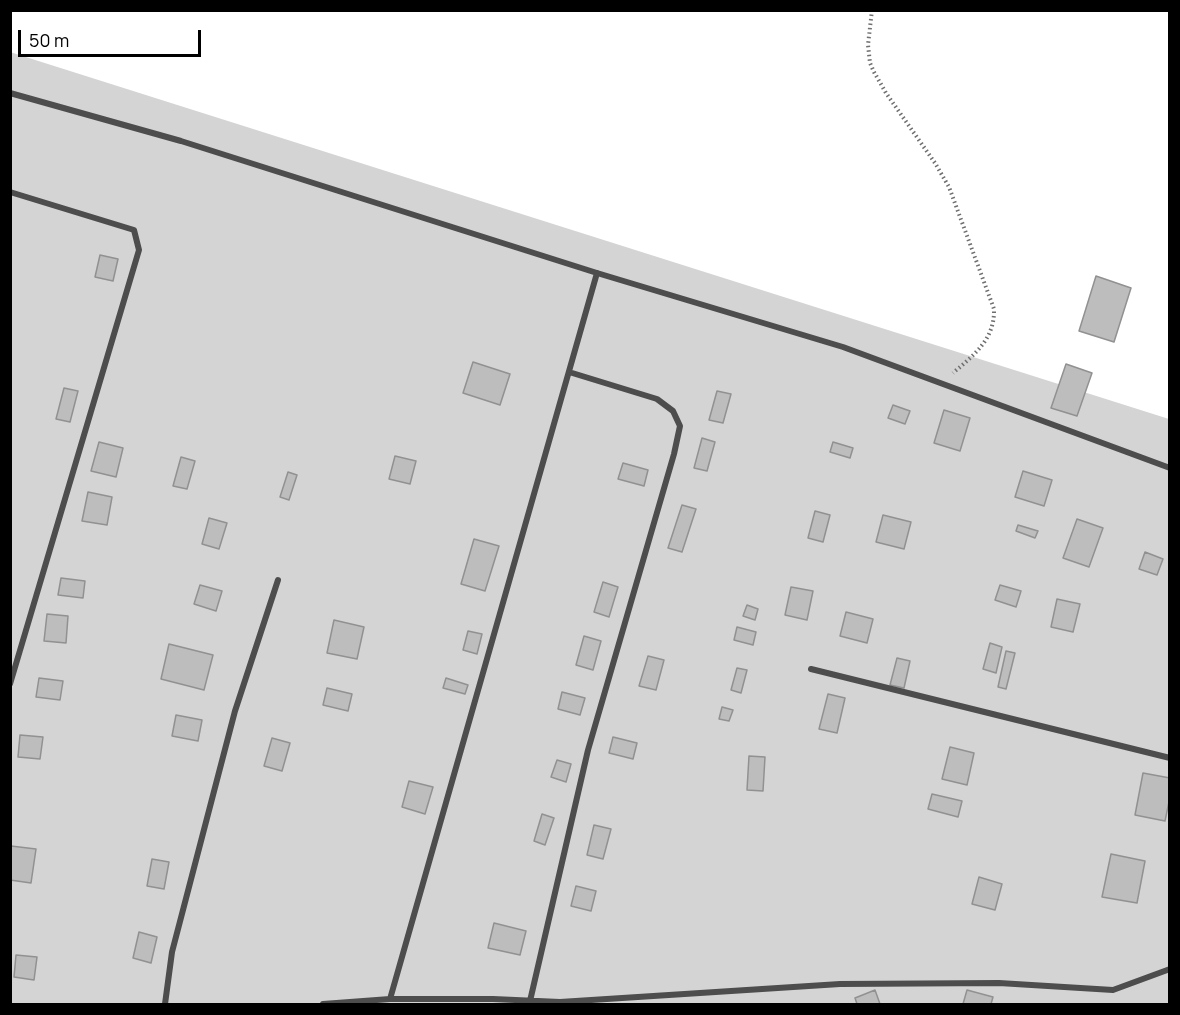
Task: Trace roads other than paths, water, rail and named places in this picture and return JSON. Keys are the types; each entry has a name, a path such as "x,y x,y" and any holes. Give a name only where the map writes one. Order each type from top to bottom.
{"street":[{"path":"10,93 181,141 597,273 843,347 1170,468"},
{"path":"10,192 134,230 139,250 10,684"},
{"path":"390,999 597,273"},
{"path":"530,1001 588,750 674,454 680,426 673,411 657,399 569,372"},
{"path":"165,1005 172,952 235,711 279,580"},
{"path":"811,669 1170,758"},
{"path":"323,1005 390,999 572,1002 840,984 999,982 1113,990 1170,969"}]}
